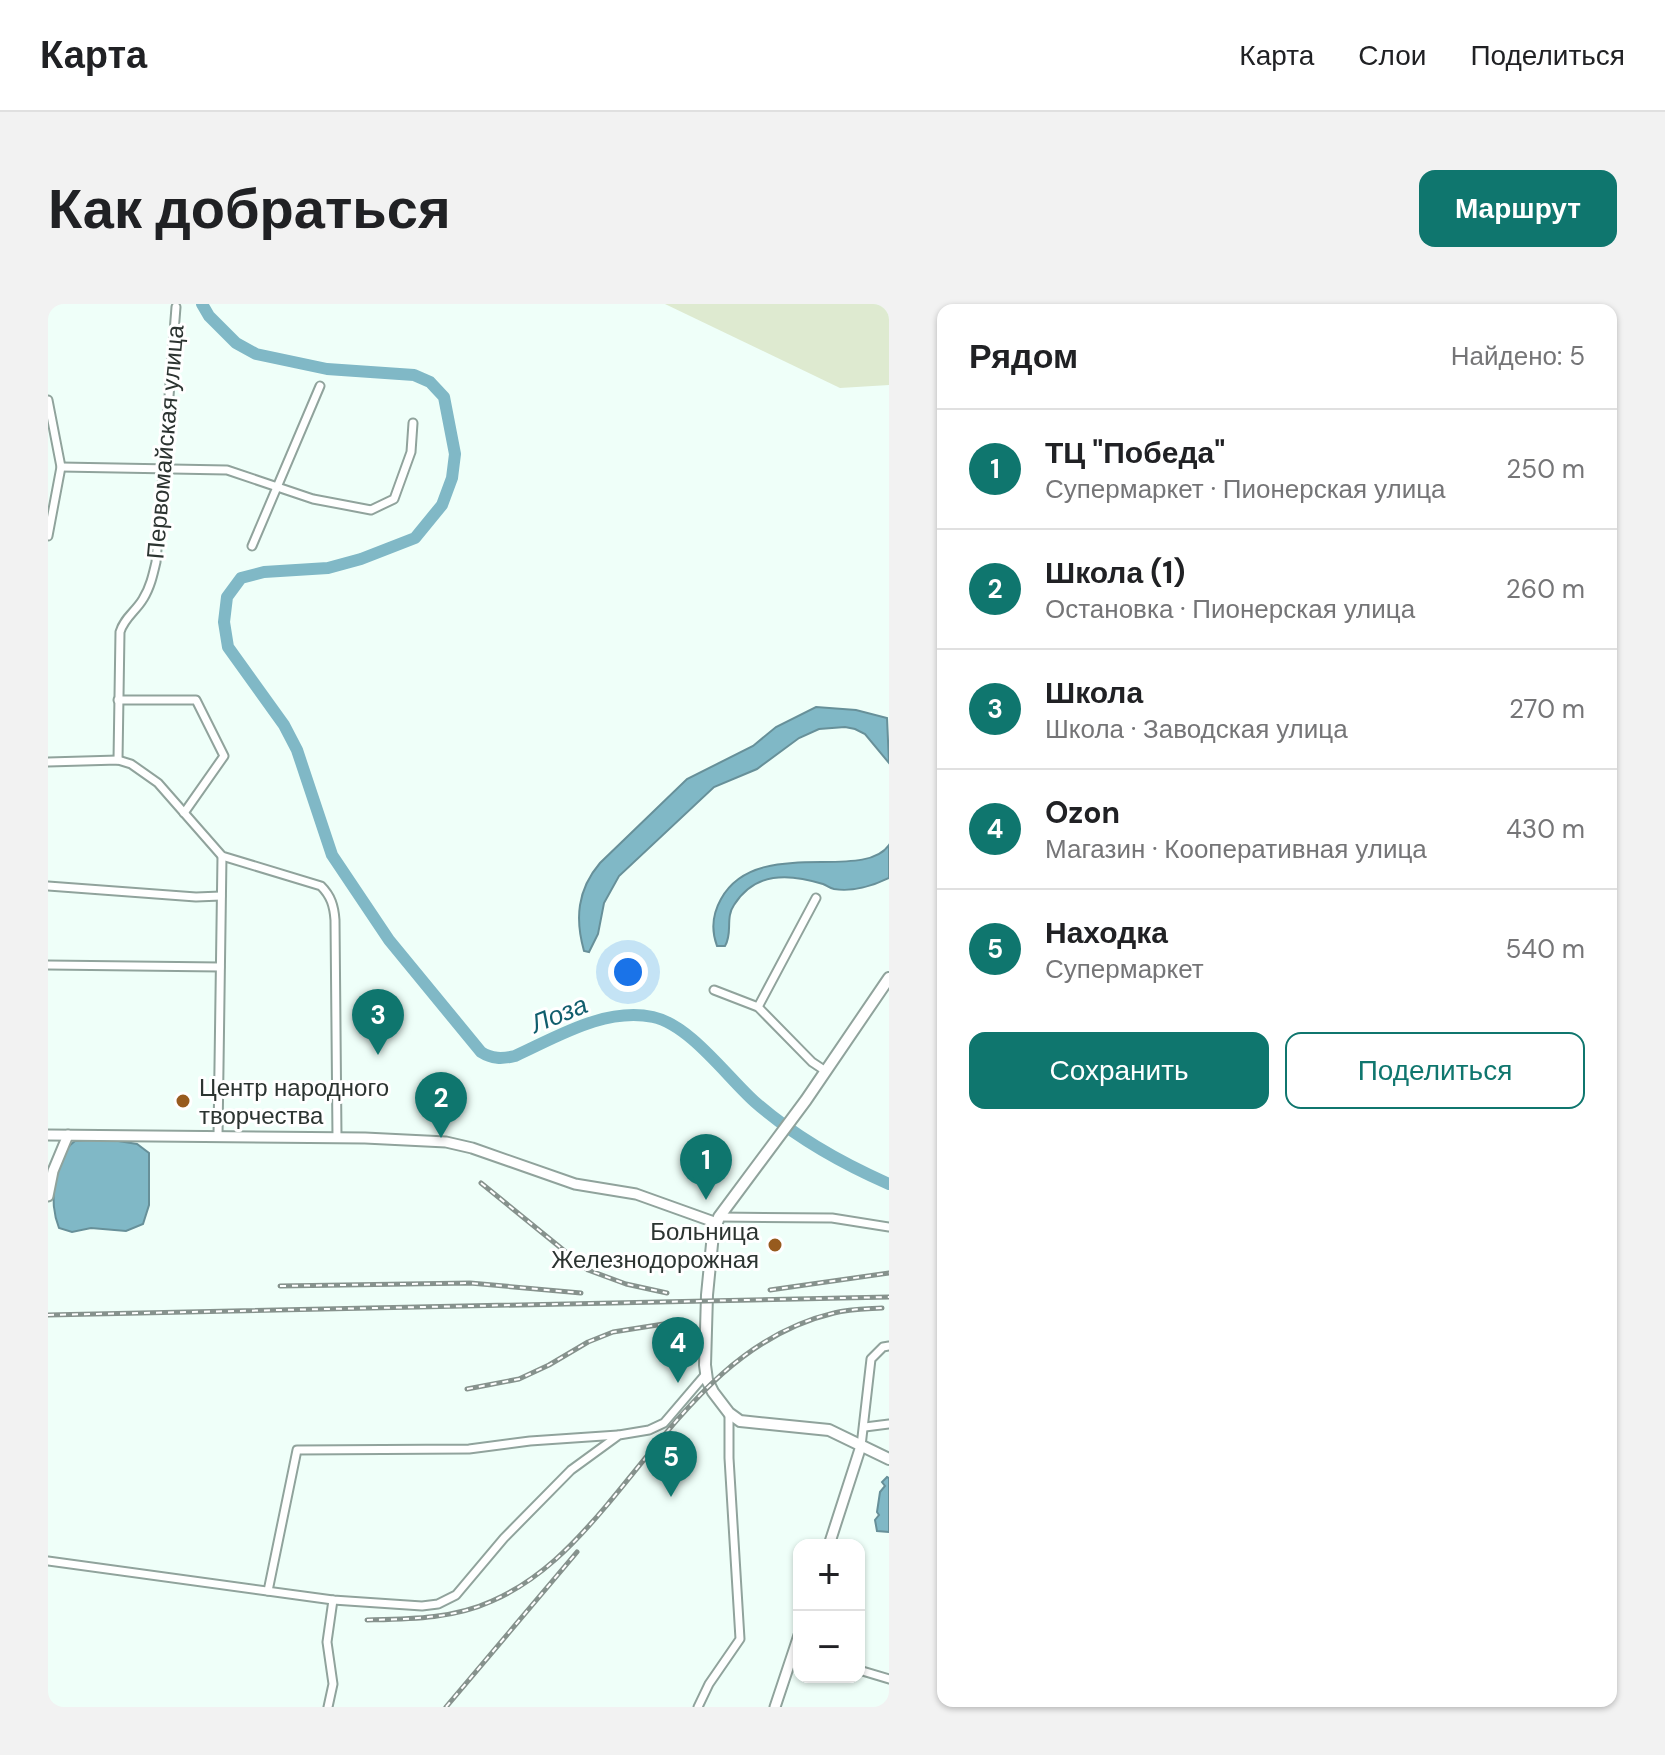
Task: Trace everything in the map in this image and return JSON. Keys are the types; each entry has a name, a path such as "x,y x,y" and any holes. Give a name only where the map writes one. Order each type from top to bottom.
{"main road":[{"path":"889,978 806,1100 718,1220 708,1270 705,1375 729,1413 740,1421 829,1430 889,1459"}],"street":[{"name":"Первомайская улица","path":"118,760 120,632 123,623 142,602 153,575 176,307"},
{"path":"252,546 320,386"},
{"path":"48,400 61,467 48,536"},
{"path":"61,467 227,470 313,499 371,510 394,499 411,452 413,423"},
{"path":"118,700 196,700 224,756 184,813"},
{"path":"48,762 118,760 140,769 158,783 222,856 321,886 328,893 334,905 335,920 337,1137"},
{"path":"218,1136 222,856"},
{"path":"48,886 196,897 221,896"},
{"path":"758,1007 816,898"},
{"path":"48,965 220,967"},
{"path":"714,990 758,1007 812,1062 824,1070"},
{"path":"48,1135 418,1140 472,1148 562,1181 636,1194 718,1220 832,1218 889,1227"},
{"path":"48,1196 53,1171 68,1135"},
{"path":"831,1539 861,1446 873,1355 889,1346"},
{"path":"268,1591 297,1450 469,1449 649,1430 664,1423 705,1375"},
{"path":"698,1707 709,1684 740,1639 729,1413"},
{"path":"865,1427 889,1424"},
{"path":"48,1561 333,1600 422,1606 450,1599 571,1470 619,1435"},
{"path":"328,1707 333,1684 327,1642 333,1600"},
{"path":"775,1707 793,1660"},
{"path":"865,1672 889,1679"}],"green space":[{"path":"665,304 889,304 889,385 840,388"}],"water":[{"path":"816,707 856,710 887,718 889,763 865,734 855,729 819,729 799,738 757,769 714,787 619,876 604,903 598,934 589,952 584,951 579,928 582,894 600,863 687,779 753,746 776,727"},
{"path":"889,845 889,878 869,886 841,890 810,880 785,877 752,886 731,910 725,946 717,946 714,917 721,899 737,880 758,869 783,864 876,856"},
{"path":"106,1139 137,1144 149,1153 149,1205 143,1224 126,1231 91,1228 72,1232 59,1228 54,1194 61,1158 75,1141"},
{"path":"887,1477 889,1532 877,1531 875,1520 879,1515 880,1492 885,1486 882,1482"}],"waterway":[{"name":"Лоза","path":"202,304 209,316 236,343 256,354 327,369 414,375 430,382 444,397 455,454 452,478 442,505 415,538 328,568 264,572 241,578 227,597 224,622 228,647 284,725 297,750 332,855 389,940 485,1054 497,1058 515,1056 564,1033 617,1016 653,1017 681,1030 755,1102 786,1127 836,1158 889,1184"}],"railway":[{"path":"481,1183 588,1270 626,1284 667,1293"},
{"path":"770,1290 889,1273"},
{"path":"280,1286 470,1283 581,1293"},
{"path":"48,1315 889,1297"},
{"path":"367,1620 446,1615 477,1607 526,1583 582,1534 680,1417 733,1364 797,1325 840,1312 882,1308"},
{"path":"467,1389 519,1379 613,1332 670,1323"},
{"path":"446,1707 577,1552"}],"place":[{"name":"Школа","path":"378,1055"},
{"name":"Центр народного творчества","path":"183,1101"},
{"name":"Школа (1)","path":"441,1138"},
{"name":"ТЦ \"Победа\"","path":"706,1200"},
{"name":"Больница Железнодорожная","path":"775,1245"},
{"name":"Ozon","path":"678,1383"},
{"name":"Находка","path":"671,1497"}]}
